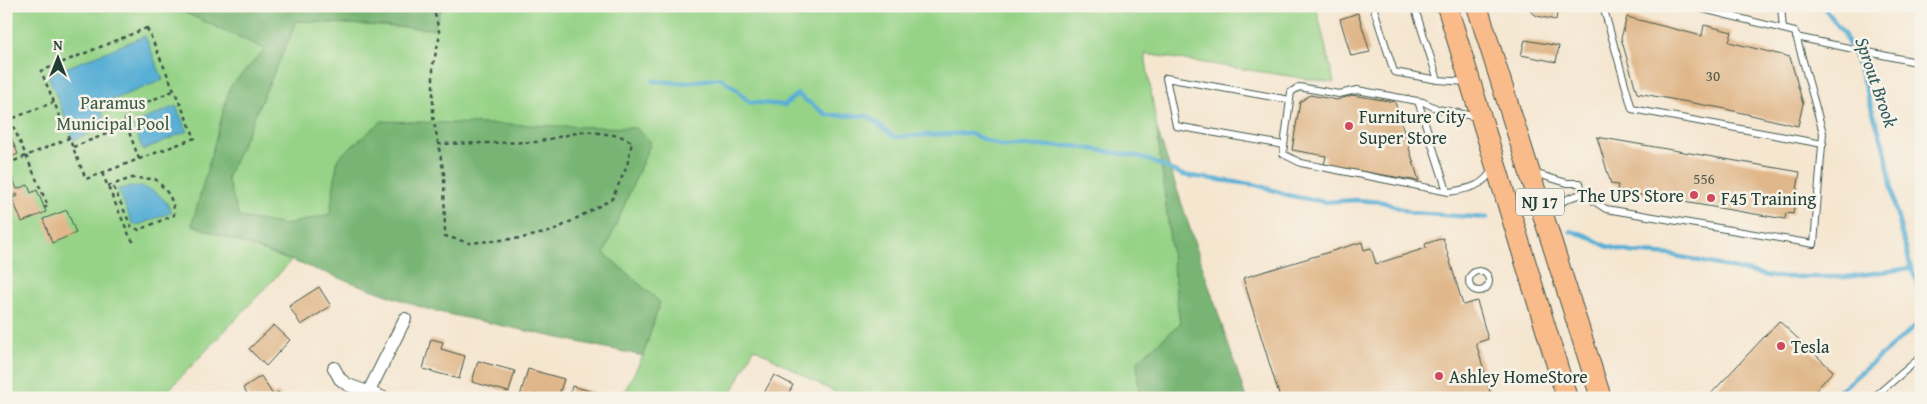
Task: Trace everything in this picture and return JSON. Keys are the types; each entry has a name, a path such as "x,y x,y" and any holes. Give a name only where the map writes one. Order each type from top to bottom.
{"highway":[{"name":"NJ 17","path":"1447,6 1567,398"},
{"name":"NJ 17","path":"1477,6 1601,398"},
{"path":"1492,6 1498,72"}],"street":[{"path":"368,393 405,319"},
{"path":"334,368 340,379 348,385 384,398"}],"lane":[{"path":"1373,6 1394,72 1438,80 1470,82"},
{"path":"1414,6 1438,80"},
{"path":"1603,6 1632,109 1823,144"},
{"path":"1531,172 1567,183 1580,183 1583,194 1606,209 1814,244 1823,134 1795,32 1691,6"},
{"path":"1781,6 1783,29"},
{"path":"1796,37 1921,63"},
{"path":"1284,145 1176,126 1166,78 1290,100"},
{"path":"1481,118 1438,109 1418,101 1357,90 1339,94 1299,88 1292,92 1290,100 1283,154 1301,163 1447,191 1471,189 1482,183 1490,174 1495,163"},
{"path":"1418,101 1447,191"},
{"path":"1544,216 1565,200 1583,194"},
{"path":"1873,398 1921,357"}],"path":[{"path":"433,6 440,35 433,65 432,117 444,174 445,236 469,243 522,238 552,231 612,199 627,166 632,142 620,136 586,131 536,142 438,144"},
{"path":"148,28 195,138 86,179 54,102 41,71 148,28"},
{"path":"139,158 125,121 129,110 175,90"},
{"path":"6,121 54,102"},
{"path":"10,119 48,206 44,208"},
{"path":"73,147 127,126"},
{"path":"7,164 69,138"},
{"path":"102,173 130,237 135,244"},
{"path":"108,186 113,186 132,178 155,179 168,192 174,215 139,230 131,226 113,186"}],"green space":[{"name":"Paramus Municipal Pool","path":"6,6 170,6 265,49 230,87 192,225 291,261 161,398 6,398"},
{"path":"170,6 442,6 434,29 297,21 227,178 239,217 286,225 330,214 338,158 382,121 636,128 651,142 604,253 660,302 643,356 429,310 192,225 230,87 265,49"},
{"path":"442,6 1316,6 1334,83 1145,54 1157,129 1180,324 1137,361 1139,398 845,398 754,348 729,398 621,398 643,356 660,302 604,253 651,142 338,158 330,214 286,225 239,217 227,178 297,21 433,29"},
{"path":"1157,129 1246,398 1139,398 1137,361 1180,324"}],"water":[{"path":"145,36 163,80 99,105 107,126 74,140 48,75"},
{"path":"176,106 187,131 143,150 133,124"},
{"path":"138,186 158,194 172,212 138,225 132,223 118,189"}],"building":[{"path":"1532,6 1558,6 1556,20 1537,16 1531,12"},
{"path":"1358,13 1370,52 1351,56 1340,19"},
{"path":"1627,17 1702,36 1704,25 1732,32 1729,42 1790,57 1803,104 1798,126 1721,108 1637,93 1621,38"},
{"path":"1525,40 1559,46 1556,62 1521,55"},
{"name":"Furniture City Super Store","path":"1310,95 1337,100 1352,95 1395,102 1419,181 1324,165 1326,156 1292,150 1300,102"},
{"path":"6,126 18,154 6,159"},
{"path":"1597,137 1800,172 1793,214 1786,213 1785,219 1617,191 1618,185 1611,184"},
{"path":"6,162 17,189 28,185 31,193 37,190 46,212 22,222 12,198 18,196 17,194 6,198"},
{"path":"67,210 76,233 52,243 43,219"},
{"path":"1443,238 1463,305 1477,301 1488,339 1476,343 1492,398 1280,398 1243,278 1362,242 1364,250 1371,248 1376,264 1426,248 1425,244"},
{"path":"319,287 331,306 301,325 289,306"},
{"name":"Tesla","path":"1779,321 1833,371 1809,398 1707,398"},
{"path":"274,325 290,340 266,366 249,349"},
{"path":"431,339 443,342 441,349 465,356 459,379 423,369"},
{"path":"478,361 515,371 509,392 472,382"},
{"path":"528,369 564,379 558,398 548,398 536,394 535,398 520,396"},
{"path":"774,375 793,385 786,398 757,398 760,393 763,395"},
{"path":"261,376 273,395 278,392 282,398 250,398 243,388"},
{"path":"572,386 607,396 606,398 569,398"},
{"path":"1921,389 1921,398 1905,398"}],"waterway":[{"name":"Sprout Brook","path":"1823,6 1844,34 1857,61 1886,154 1895,207 1911,268 1921,290"},
{"path":"653,81 683,83 720,78 736,89 749,102 785,105 797,94 827,115 868,116 894,137 968,133 1001,146 1073,146 1142,157 1183,175 1257,185 1291,196 1326,202 1355,200 1383,202 1412,213 1487,218"},
{"path":"1570,231 1585,235 1606,246 1630,252 1672,255 1773,277 1846,277 1911,268"},
{"path":"1831,398 1921,321"}],"place":[{"name":"Furniture City Super Store","path":"1349,126"},
{"name":"The UPS Store","path":"1694,195"},
{"name":"F45 Training","path":"1711,198"},
{"name":"Tesla","path":"1781,346"},
{"name":"Ashley HomeStore","path":"1439,376"}]}
